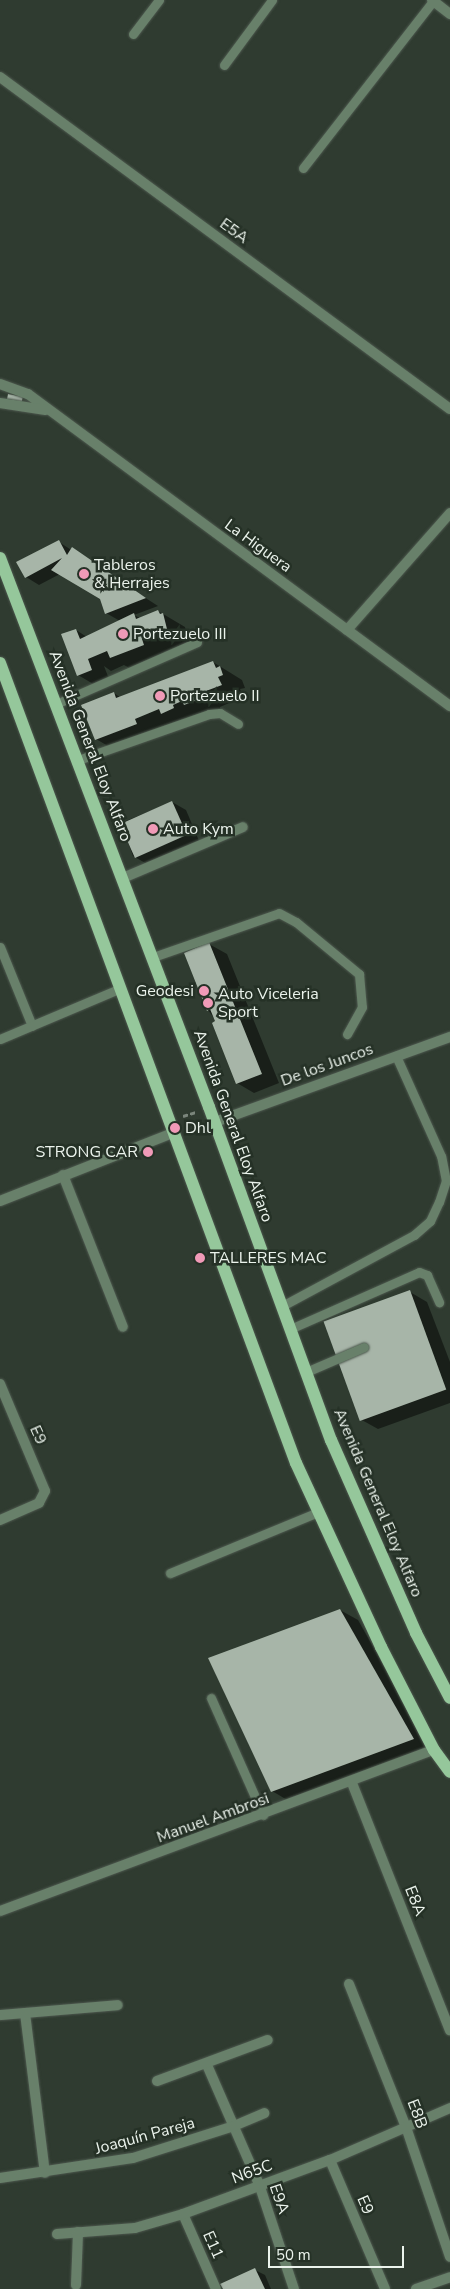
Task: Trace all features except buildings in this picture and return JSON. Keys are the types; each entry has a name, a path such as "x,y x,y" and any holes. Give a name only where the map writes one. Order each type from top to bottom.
{"main road":[{"name":"Avenida General Eloy Alfaro","path":"0,558 215,1122 331,1440 416,1633 450,1698"},
{"path":"0,663 296,1463 381,1647 434,1750 450,1772"}],"street":[{"path":"432,0 450,14"},
{"name":"E5A","path":"0,77 450,409"},
{"name":"La Higuera","path":"0,384 28,394 48,411 450,706"},
{"name":"La Higuera","path":"0,404 48,411"},
{"path":"347,630 450,513"},
{"path":"123,878 243,827"},
{"name":"De los Juncos","path":"215,1122 450,1037"},
{"path":"0,1201 172,1126"},
{"path":"63,1175 123,1326"},
{"name":"E9","path":"0,1384 44,1484 44,1498 31,1508 0,1520"},
{"name":"Manuel Ambrosi","path":"0,1911 352,1783 434,1750"},
{"name":"E8A","path":"352,1783 450,2030"},
{"name":"E8B","path":"349,1984 406,2127 450,2257"},
{"path":"0,2015 118,2005"},
{"path":"25,2014 45,2173"},
{"path":"158,2081 207,2065 268,2040"},
{"name":"E9A","path":"207,2065 259,2184 294,2289"},
{"name":"N65C","path":"56,2234 135,2228 183,2214 259,2184 330,2160 450,2108"},
{"name":"Joaquín Pareja","path":"0,2178 45,2173 133,2158 234,2126 264,2113"},
{"name":"E9","path":"330,2160 385,2289"},
{"name":"E11","path":"183,2214 216,2289"},
{"path":"76,2285 78,2232"},
{"path":"416,2289 450,2277"}],"lane":[{"path":"133,34 159,0"},
{"path":"224,65 272,0"},
{"path":"302,168 432,0"},
{"path":"56,704 197,642"},
{"path":"78,760 210,714 220,713 238,724"},
{"path":"153,957 279,913 296,922 359,974 362,1007 347,1034"},
{"path":"0,947 32,1026"},
{"path":"0,1039 121,988"},
{"path":"282,1306 414,1235 430,1222 446,1180 441,1156 396,1056"},
{"path":"290,1329 419,1272 427,1275 439,1302"},
{"path":"306,1372 364,1347"},
{"path":"170,1573 318,1512"},
{"path":"211,1698 263,1816"}],"path":[{"path":"172,1126 209,1107"}],"place":[{"name":"Tableros & Herrajes","path":"84,574"},
{"name":"Portezuelo III","path":"123,634"},
{"name":"Portezuelo II","path":"160,696"},
{"name":"Auto Kym","path":"153,829"},
{"name":"Geodesi","path":"204,991"},
{"name":"Auto Viceleria Sport","path":"208,1003"},
{"name":"Dhl","path":"175,1128"},
{"name":"STRONG CAR","path":"148,1152"},
{"name":"TALLERES MAC","path":"200,1258"}]}
